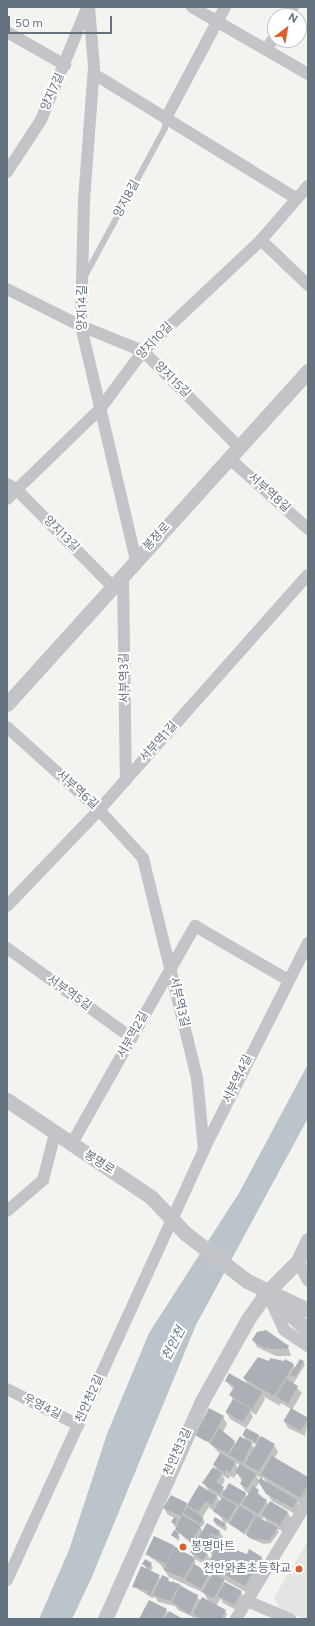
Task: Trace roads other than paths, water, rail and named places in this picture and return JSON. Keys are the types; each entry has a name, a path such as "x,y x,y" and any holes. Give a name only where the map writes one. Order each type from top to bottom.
{"street":[{"name":"양지7길","path":"7,172 41,120 65,66 88,7"},
{"name":"양지14길","path":"88,7 94,74 84,201 81,326 136,560"},
{"path":"192,7 308,74"},
{"name":"양지8길","path":"166,118 225,7"},
{"path":"7,32 65,66"},
{"path":"94,74 297,199"},
{"name":"양지10길","path":"7,499 11,486 100,409 143,351 261,240 308,186"},
{"path":"261,240 308,285"},
{"name":"양지15길","path":"7,289 81,326 143,351 239,447"},
{"name":"봉정로","path":"7,704 308,371"},
{"name":"서부역8길","path":"229,458 308,529"},
{"name":"양지13길","path":"11,486 113,587"},
{"name":"서부역1길","path":"7,906 99,810 308,575"},
{"name":"서부역3길","path":"123,576 126,780"},
{"name":"서부역6길","path":"7,727 99,810 143,858"},
{"name":"서부역3길","path":"143,858 197,1078 204,1149"},
{"name":"서부역2길","path":"71,1145 195,926 288,980"},
{"name":"서부역4길","path":"172,1218 204,1149 308,943"},
{"name":"서부역5길","path":"7,948 132,1038"},
{"name":"봉명로","path":"7,1100 71,1145 151,1197 185,1233 247,1281 267,1292"},
{"path":"7,1211 43,1180 55,1134"},
{"name":"천안천2길","path":"7,1580 172,1218"},
{"name":"천안천3길","path":"105,1619 202,1401 267,1292 298,1261 308,1240"},
{"path":"298,1261 308,1281"},
{"path":"267,1292 308,1310"},
{"path":"267,1292 308,1331"},
{"path":"267,1292 284,1330 308,1346"},
{"name":"우영4길","path":"7,1389 78,1425"},
{"path":"236,1619 308,1501"},
{"path":"247,1601 290,1619"}],"lane":[{"name":"양지8길","path":"83,279 165,128 166,118"}],"water":[{"name":"천안천","path":"308,1064 308,1118 196,1325 91,1579 72,1619 39,1619 69,1550 107,1434 149,1333 239,1193"}],"place":[{"name":"봉명마트","path":"183,1547"},
{"name":"천안와촌초등학교","path":"299,1569"}]}
